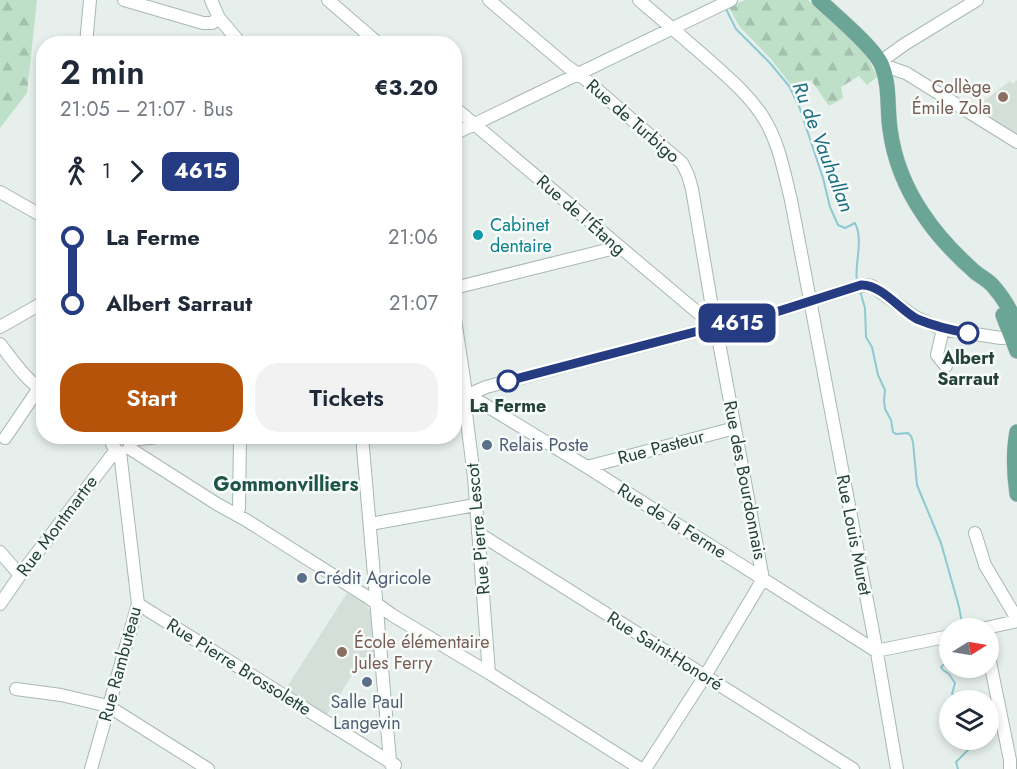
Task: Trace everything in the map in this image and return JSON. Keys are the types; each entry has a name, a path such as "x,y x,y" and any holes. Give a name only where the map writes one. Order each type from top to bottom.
{"main road":[{"path":"819,0 844,23 881,64 886,82 894,155 903,178 924,216 976,272 999,306 1016,338"},
{"path":"1017,432 1014,449 1017,494"}],"street":[{"path":"87,36 90,0"},
{"path":"124,0 203,23 212,23 219,18"},
{"path":"211,0 219,18 234,36"},
{"path":"328,0 370,36"},
{"name":"Rue de Turbigo","path":"489,0 682,163 692,189 714,324"},
{"name":"Rue Louis Muret","path":"639,0 734,82 764,118 774,139 785,175 810,302 897,769"},
{"path":"462,130 731,0"},
{"path":"977,0 905,44 881,64 906,74 1017,142"},
{"name":"Rue de l'Étang","path":"462,114 714,324 710,336 718,337"},
{"path":"0,192 36,211"},
{"path":"462,286 619,247"},
{"path":"462,394 714,324 754,319 858,286 872,286 915,318 943,329 1001,338 1016,338"},
{"path":"0,327 36,307"},
{"path":"943,329 937,355 946,366"},
{"name":"Rue des Bourdonnais","path":"643,769 705,676 764,579 718,337"},
{"path":"0,344 36,385"},
{"path":"5,438 36,396"},
{"name":"Rue de la Ferme","path":"462,396 482,403 587,467 876,651"},
{"name":"Rue Pierre Lescot","path":"462,401 466,413 476,505 489,673"},
{"name":"Rue Pasteur","path":"587,467 735,428"},
{"path":"237,514 240,444"},
{"path":"363,444 391,765"},
{"path":"125,445 376,602 392,615 643,769"},
{"name":"Rue Montmartre","path":"0,604 20,575 125,445"},
{"name":"Rue Rambuteau","path":"91,769 138,604 125,445"},
{"path":"370,524 476,505"},
{"name":"Rue Saint-Honoré","path":"478,533 853,769"},
{"path":"975,533 985,565 1017,620 999,625"},
{"path":"0,552 20,575"},
{"name":"Rue Pierre Brossolette","path":"138,604 400,769"},
{"path":"876,651 939,638"},
{"path":"993,678 1010,769"},
{"path":"16,689 61,695 108,706 208,769"}],"shaded area":[{"name":"Collège Émile Zola","path":"1017,80 1017,134 974,109 1010,81 1013,84"},
{"name":"École élémentaire Jules Ferry","path":"347,593 364,603 372,613 377,670 354,672 326,716 285,690"}],"green space":[{"path":"0,0 37,0 27,93 0,128"},
{"path":"745,0 808,0 854,41 868,58 877,77 867,85 859,76 841,87 843,98 829,106 811,80 795,90 771,59 739,26 729,7"}],"waterway":[{"name":"Ru de Vauhallan","path":"726,9 736,29 789,86 799,106 823,178 830,207 838,225 845,228 855,223 859,237 857,283"},
{"name":"Ru de Vauhallan","path":"860,291 865,308 866,337 872,347 878,375 885,390 885,409 891,420 893,432 908,433 911,436 917,485 941,543 961,618"},
{"name":"Ru de Vauhallan","path":"952,678 955,683 953,690"},
{"name":"Ru de Vauhallan","path":"958,769 956,762 968,750"}],"bus line":[{"name":"4615","path":"508,381 706,329 708,334 715,338 725,332 725,325 754,319 861,285 872,286 915,318 942,329 968,333"}],"place":[{"name":"Collège Émile Zola","path":"1003,97"},
{"name":"Cabinet dentaire","path":"478,235"},
{"name":"Albert Sarraut","path":"968,333"},
{"name":"La Ferme","path":"508,381"},
{"name":"Relais Poste","path":"487,445"},
{"name":"Crédit Agricole","path":"302,578"},
{"name":"École élémentaire Jules Ferry","path":"342,652"},
{"name":"Salle Paul Langevin","path":"367,682"}],"district":[{"name":"Gommonvilliers","path":"286,484"}]}
